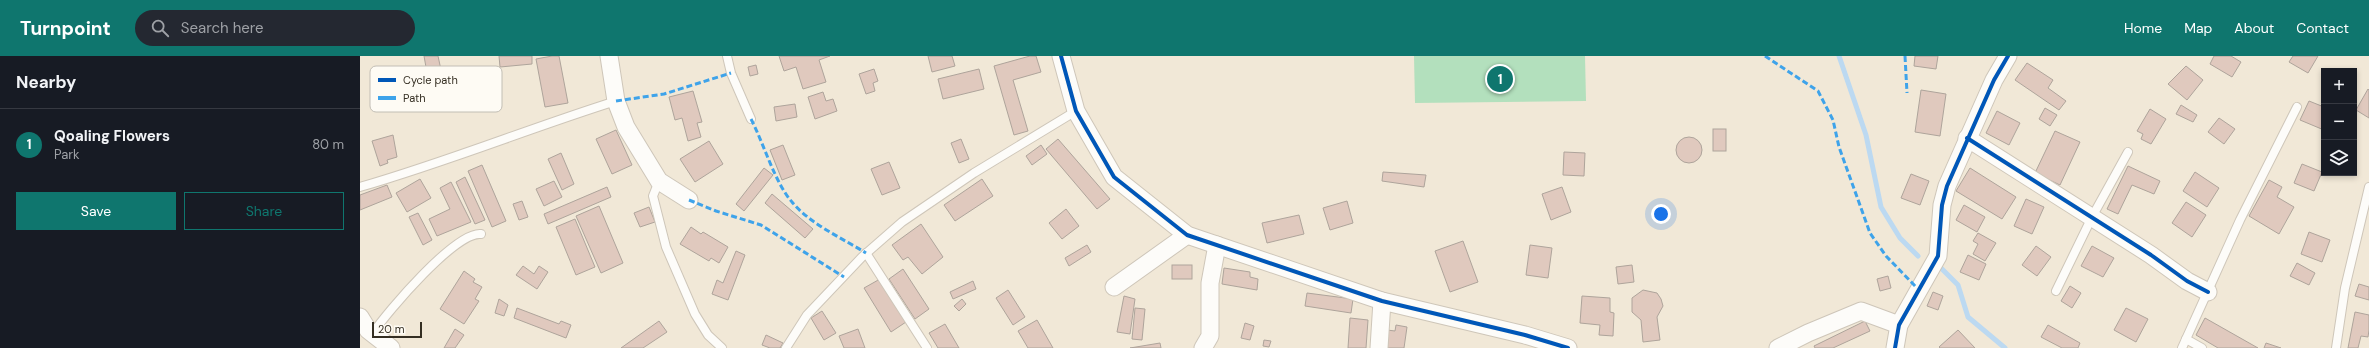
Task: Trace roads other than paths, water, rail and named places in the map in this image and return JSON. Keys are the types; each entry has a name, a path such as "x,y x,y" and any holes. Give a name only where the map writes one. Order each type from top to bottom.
{"street":[{"path":"610,56 616,102 626,126 659,181 689,200"},
{"path":"1062,56 1076,111 1114,177 1187,235 1382,301 1525,335 1568,348"},
{"path":"1895,348 1899,324 1938,256 1942,205 1947,186 1967,138 2008,56"},
{"path":"1967,138 2151,255 2187,281 2208,292"},
{"path":"1114,287 1187,235"},
{"path":"1203,348 1210,336 1210,283 1217,246"},
{"path":"1379,348 1382,301"},
{"path":"1778,348 1861,311 1899,324"},
{"path":"360,317 373,333 391,348"}],"lane":[{"path":"727,56 730,73 751,119"},
{"path":"360,187 406,174 551,122 616,102"},
{"path":"2182,348 2240,220 2297,107"},
{"path":"786,348 807,315 866,252 902,222 974,173 1076,111"},
{"path":"2056,291 2092,217 2128,152"},
{"path":"659,181 653,196 666,247 695,314 708,335 722,348"},
{"path":"2336,348 2345,288 2369,187"},
{"path":"373,333 386,313 438,260 470,236 481,234"},
{"path":"866,252 928,348"},
{"path":"2186,339 2202,348"}],"waterway":[{"path":"1839,56 1866,135 1881,207 1900,238 1918,256"},
{"path":"1940,267 1958,285 1968,317 2005,348"}],"place":[{"name":"Qoaling Flowers","path":"1500,79"}]}
